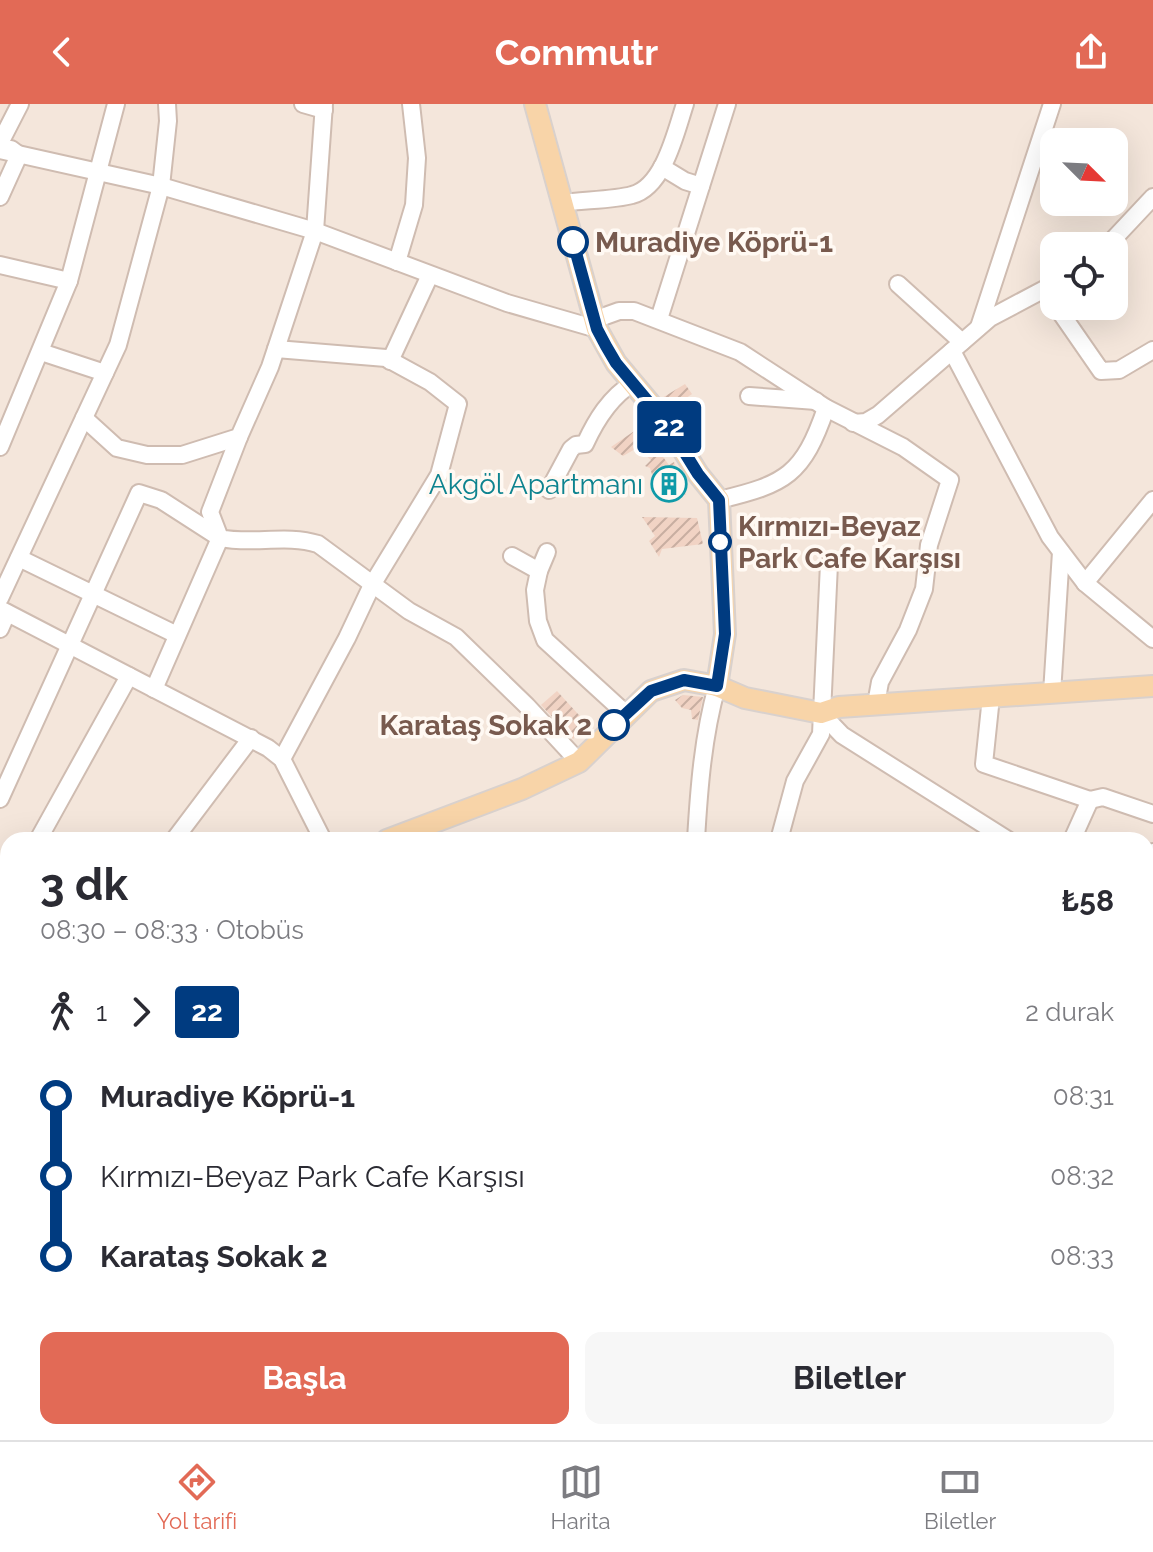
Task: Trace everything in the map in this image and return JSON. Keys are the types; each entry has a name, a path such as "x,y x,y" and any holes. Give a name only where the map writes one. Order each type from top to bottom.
{"main road":[{"path":"535,104 596,324 616,363 667,424 698,474 719,500 725,634 717,686"},
{"path":"408,832 522,789 579,762 651,691 684,680 717,686 745,698 821,713 839,707 1153,686"}],"street":[{"path":"19,155 0,141 20,104"},
{"path":"0,447 69,281 116,104"},
{"path":"0,629 2,607 19,558 118,345 161,186 167,104"},
{"path":"154,689 220,538 210,512 276,349 315,231 324,107 303,104"},
{"path":"397,262 414,205 417,158 411,104"},
{"path":"562,203 633,195 647,188 662,167 685,104"},
{"path":"659,319 727,104"},
{"path":"978,328 1051,104"},
{"path":"0,150 161,186 315,231 553,318 596,324 619,311 634,311 659,319 740,352 853,423 903,447 950,480 929,545 924,589 908,630 880,682 876,704"},
{"path":"0,197 19,155"},
{"path":"662,167 685,181 701,186"},
{"path":"1120,232 1153,197"},
{"path":"0,265 69,281"},
{"path":"390,361 430,275"},
{"path":"898,284 957,347 1050,537 1085,583 1153,639"},
{"path":"853,423 866,422 878,415 990,318 1040,300"},
{"path":"1068,320 1101,371 1119,370 1153,350"},
{"path":"276,349 390,361 430,382 458,404 439,475 372,585 282,759"},
{"path":"41,352 105,373"},
{"path":"549,490 571,449 585,444 595,421 620,390 633,383"},
{"path":"749,396 821,404"},
{"path":"719,500 774,485 796,469 819,430 821,404"},
{"path":"84,418 117,448 147,455 182,455 239,437"},
{"path":"0,799 139,493 161,500 220,538 237,541 302,539 318,544 409,611 456,637 579,762"},
{"path":"1085,583 1153,500"},
{"path":"547,552 539,571 536,607 545,640 626,714"},
{"path":"1052,693 1061,552"},
{"path":"512,556 539,571"},
{"path":"19,558 177,635"},
{"path":"781,832 795,781 821,734 829,564"},
{"path":"2,607 70,646 251,738 282,759 319,832"},
{"path":"42,832 129,676"},
{"path":"697,832 704,745 717,686"},
{"path":"991,697 984,764 1090,800 1103,797 1153,814"},
{"path":"821,713 842,735 982,832"},
{"path":"180,832 251,738"},
{"path":"1076,832 1090,800"}],"shaded area":[{"path":"0,104 1153,104 1153,832 0,832"}],"building":[{"path":"685,384 692,394 682,401 692,415 682,423 662,398"},
{"path":"643,425 669,465 674,462 686,495 658,494 650,468 645,466 651,460 637,448 623,456 611,447"},
{"path":"642,517 697,518 703,544 662,549 659,557 649,541 655,536"},
{"path":"557,691 588,725 573,739 541,705"},
{"path":"683,695 703,697 698,720 692,719 691,710 682,708 675,700"}],"bus line":[{"name":"22","path":"573,242 597,329 606,346 616,363 667,424 698,474 719,500 725,634 717,686 684,680 651,691 614,725"}],"place":[{"name":"Muradiye Köprü-1","path":"573,242"},
{"name":"Akgöl Apartmanı","path":"669,484"},
{"name":"Kırmızı-Beyaz Park Cafe Karşısı","path":"720,542"},
{"name":"Karataş Sokak 2","path":"614,725"}]}
